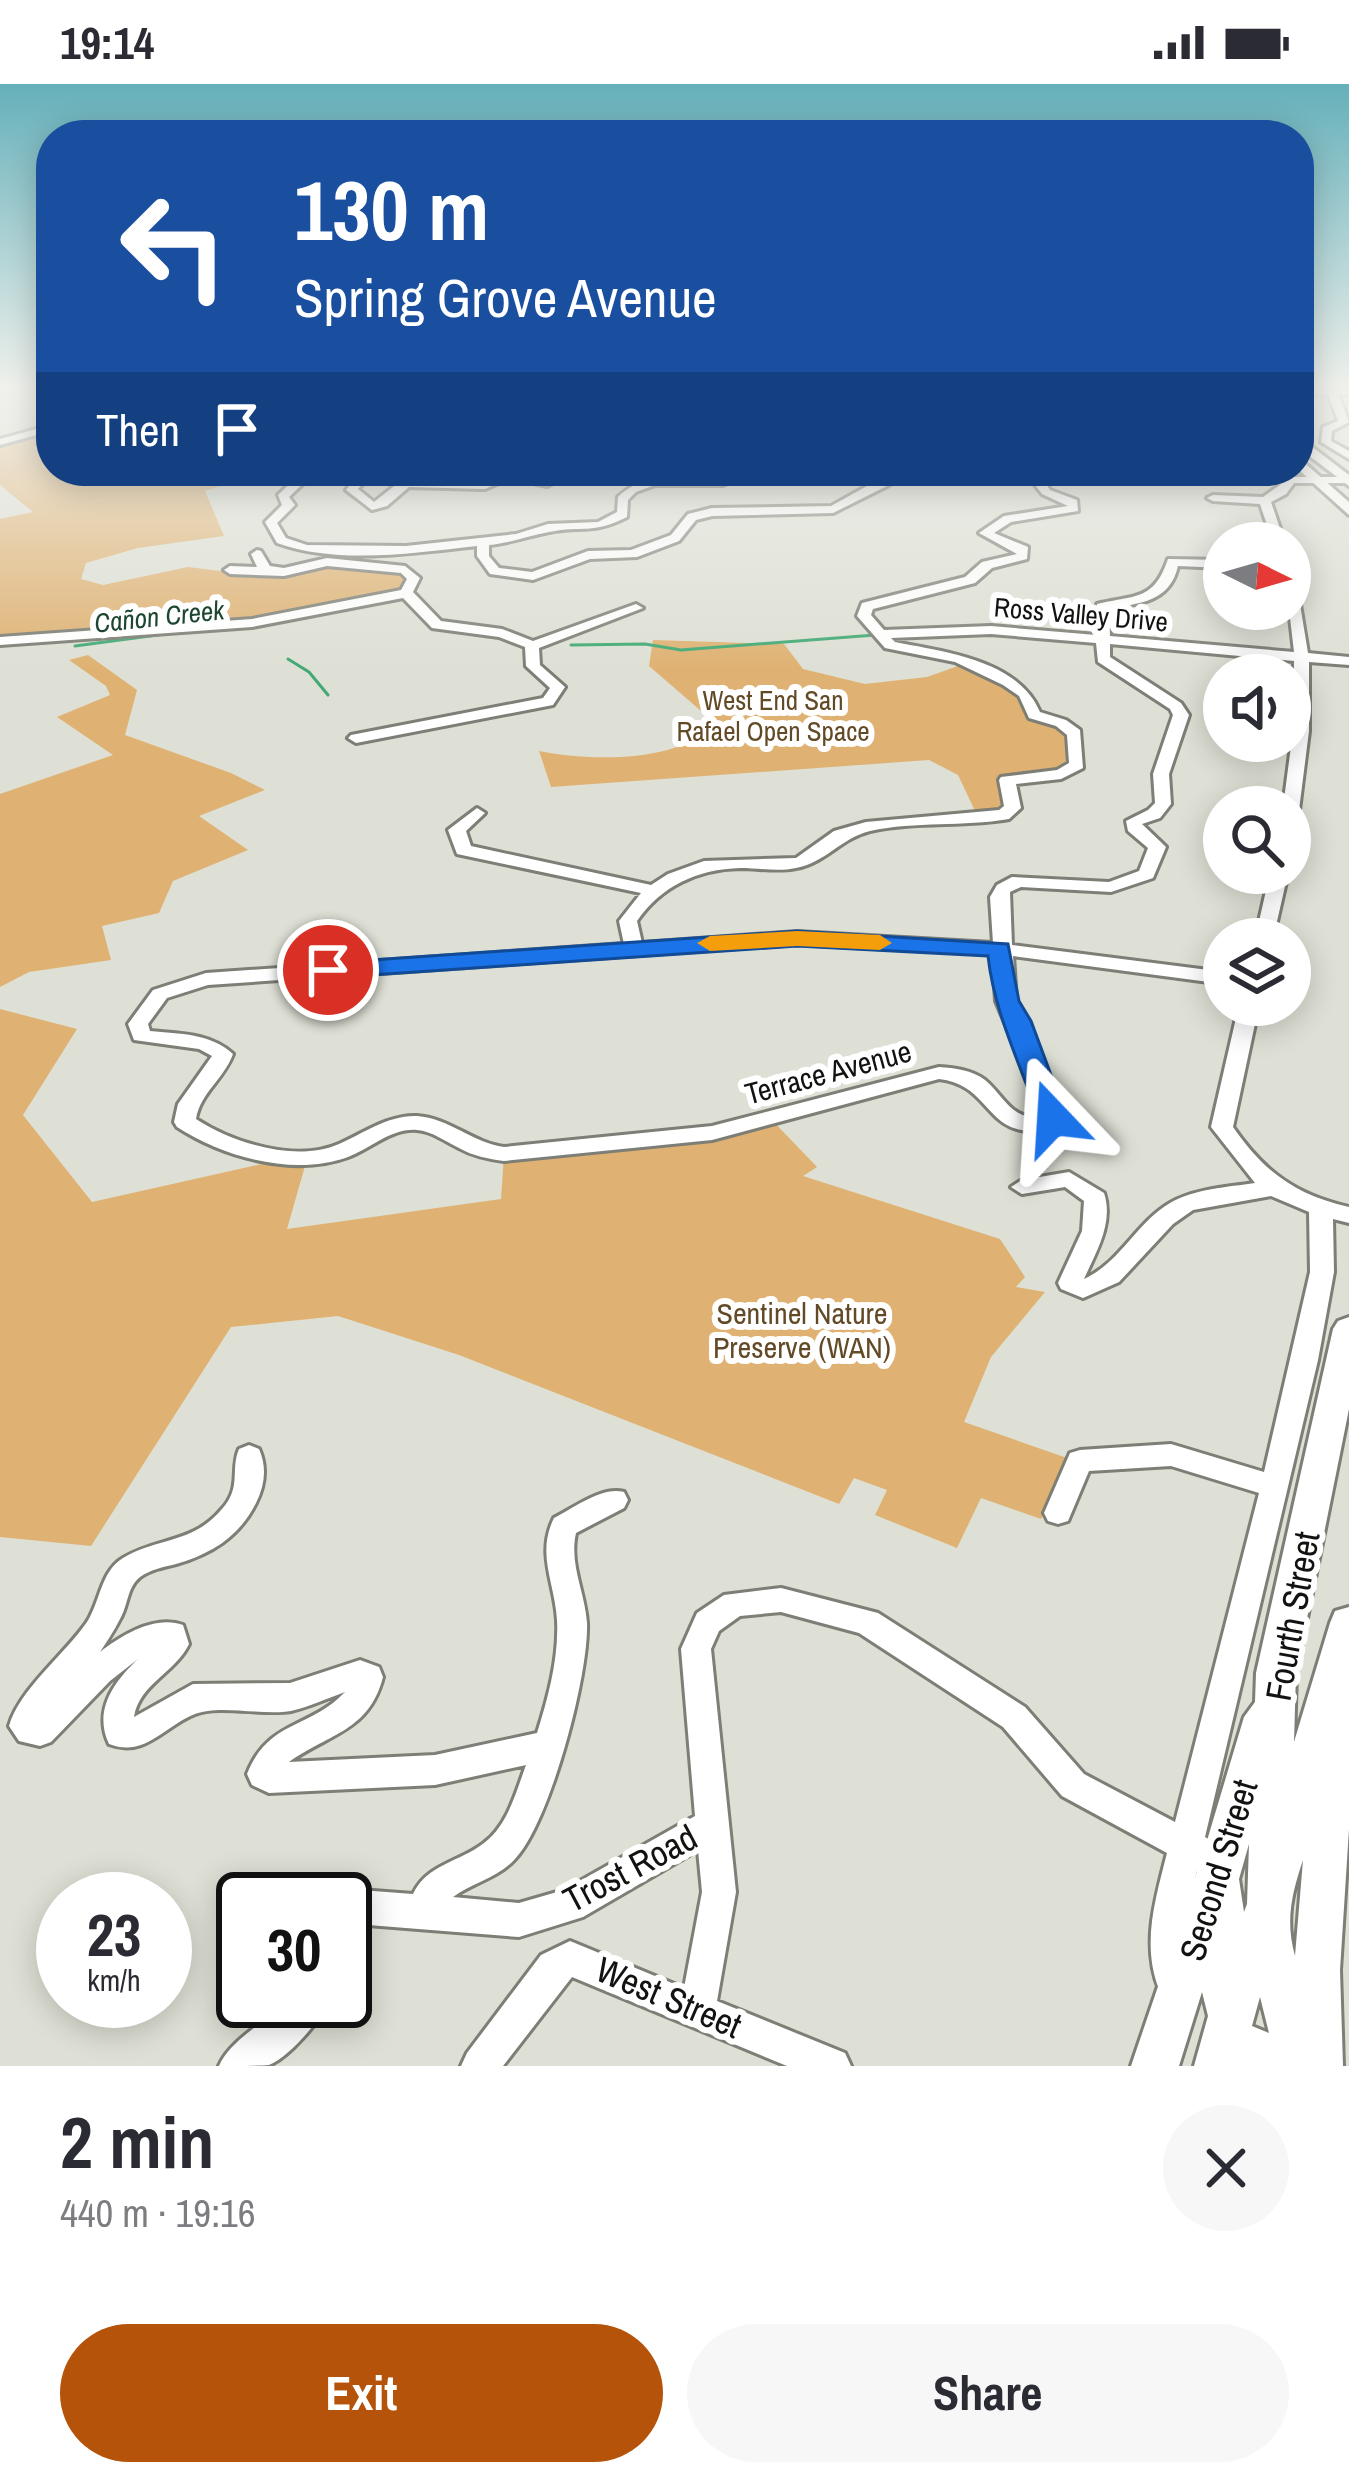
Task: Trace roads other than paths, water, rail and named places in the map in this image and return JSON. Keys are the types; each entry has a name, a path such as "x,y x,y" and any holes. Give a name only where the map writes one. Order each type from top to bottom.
{"main road":[{"path":"1316,483 1333,494"},
{"path":"1321,483 1349,510"},
{"name":"Fourth Street","path":"1301,2066 1268,1940 1276,1673 1349,1329"},
{"name":"Fourth Street","path":"1268,1907 1349,1623"},
{"name":"Fourth Street","path":"1319,2066 1314,2011 1321,1887 1349,1662"},
{"name":"Second Street","path":"1155,2066 1175,2008 1203,1859 1276,1673"},
{"path":"1203,1859 1223,2058 1252,2050 1283,2066"},
{"name":"Second Street","path":"1223,2058 1250,1946 1268,1907"}],"street":[{"path":"294,486 282,497 289,505 271,522 288,544 406,550 518,538 548,528 600,526 623,514 622,499 640,486"},
{"path":"355,486 352,490 366,504 383,504 399,486"},
{"path":"483,540 483,556 495,571 533,576 579,557 646,550 675,538 688,520 701,514 833,509 850,497 884,486"},
{"path":"477,813 458,830 463,850 650,890 718,863 798,863 847,832 913,819 1003,815 1013,808 1007,780 1061,774 1077,765 1075,733 1034,715 1019,689 966,661 897,648 864,616 866,608 970,580 987,565 1023,556 1024,550 985,533 1008,519 1074,508 1073,502 1042,486"},
{"path":"1213,498 1265,501 1286,486"},
{"path":"1265,501 1272,522"},
{"path":"257,554 269,571"},
{"path":"230,570 269,571 326,562 405,570 414,578 406,593"},
{"path":"1100,639 1102,608 1160,592 1172,579 1172,562 1203,563"},
{"path":"0,641 252,622 406,593"},
{"path":"406,593 437,626 502,633 532,645 568,637 601,618 636,608"},
{"name":"Ross Valley Drive","path":"880,634 991,630 1270,654"},
{"name":"Terrace Avenue","path":"634,948 177,985 160,994 138,1024 141,1036 204,1043 223,1054 218,1070 182,1115 192,1128 272,1155 307,1159 340,1153 400,1124 429,1124 471,1149 503,1154 712,1133 939,1073 967,1076 981,1084 1020,1125 1045,1124 1053,1118 1053,1111 1006,1001 999,897 1010,883 1045,880 1111,887 1139,880 1155,860 1157,847 1134,821 1154,814 1163,804 1162,774 1181,715 1176,706 1108,664 1100,653 1100,639"},
{"path":"356,739 548,702 558,687 533,666 532,645"},
{"name":"Ross Valley Drive","path":"1311,658 1349,661"},
{"path":"650,890 628,921 634,948 797,938 999,949 1203,975"},
{"path":"698,2009 719,1892 696,1649 708,1622 734,1604 781,1600 867,1622 1013,1717 1073,1785 1203,1859 1335,1212 1271,1188 1246,1164 1222,1126 1244,1026"},
{"path":"1022,1186 1069,1179 1096,1198 1094,1231 1070,1283 1083,1289 1100,1286 1180,1206 1271,1188"},
{"path":"1058,1513 1080,1461 1171,1455 1276,1487"},
{"path":"249,1456 254,1472 241,1507 202,1543 132,1568 121,1577 112,1606 93,1637 28,1714 25,1726 30,1732 40,1732 90,1678 118,1658 158,1635 172,1634 174,1644 130,1685 116,1723 120,1733 133,1735 193,1698 290,1697 359,1674 368,1677 368,1687 358,1704 268,1758 263,1774 269,1778 435,1770 550,1745"},
{"path":"424,1911 435,1888 506,1847 550,1745 564,1698 572,1607 556,1565 558,1542 564,1526 614,1499"},
{"name":"Trost Road","path":"372,1908 519,1920 571,1905 713,1824"},
{"name":"West Street","path":"480,2066 554,1968 570,1959 827,2065"},
{"path":"238,2066 281,2028"}],"waterway":[{"name":"Cañon Creek","path":"224,629 248,628"},
{"name":"Cañon Creek","path":"75,646 195,630"},
{"path":"571,645 645,644 681,650 875,635"},
{"name":"Cañon Creek","path":"288,659 309,672 328,695"}],"park label":[{"name":"West End San Rafael Open Space","path":"773,716"},
{"name":"Sentinel Nature Preserve (WAN)","path":"802,1330"}]}
